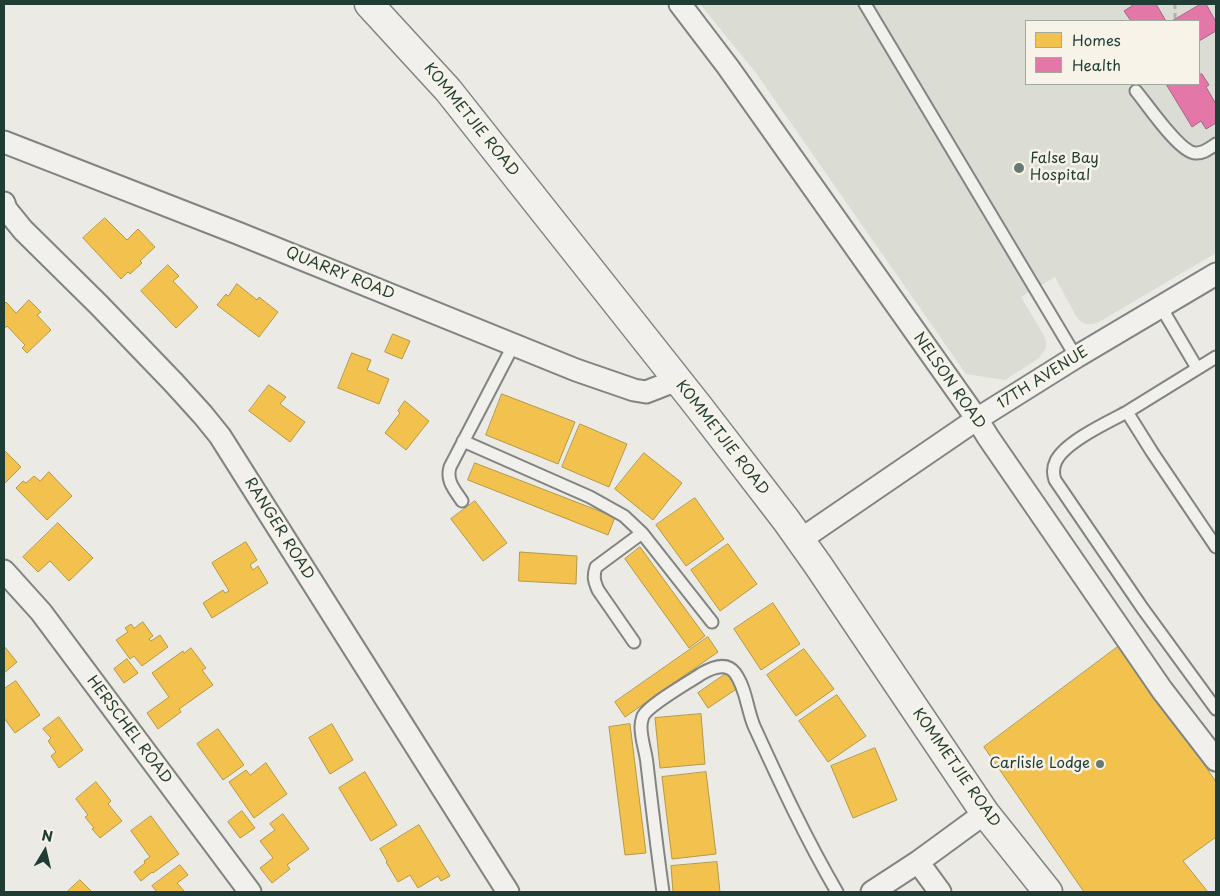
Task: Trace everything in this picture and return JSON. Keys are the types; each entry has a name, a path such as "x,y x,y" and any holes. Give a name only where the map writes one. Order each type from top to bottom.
{"main road":[{"name":"KOMMETJIE ROAD","path":"370,4 448,90 786,520 985,813 1048,892"}],"street":[{"name":"NELSON ROAD","path":"680,4 728,67 977,418 988,437 1162,690 1216,760"},
{"name":"QUARRY ROAD","path":"4,142 576,370 634,390 646,392 677,380"},
{"name":"RANGER ROAD","path":"4,203 6,209 23,230 174,383 220,436 508,892"},
{"name":"17TH AVENUE","path":"800,540 977,418 1216,274"},
{"name":"HERSCHEL ROAD","path":"4,571 40,612 250,892"},
{"path":"872,892 918,862 985,813"},
{"path":"918,862 940,892"}],"lane":[{"path":"865,4 1076,357"},
{"path":"1136,91 1170,135 1185,150 1196,154 1216,144"},
{"path":"1162,307 1197,368"},
{"path":"462,501 451,486 448,473 514,344"},
{"path":"1216,357 1080,438 1062,452 1056,460 1054,475 1060,489 1143,609 1216,709"},
{"path":"1126,412 1216,547"},
{"path":"463,441 614,509 624,516 642,533 712,622"},
{"path":"634,642 598,590 594,581 594,574 596,568 642,533"},
{"path":"663,892 647,761 642,736 642,718 647,711 661,700 705,672 721,666 730,668 736,675 744,693 752,720 776,775 818,860 837,892"}],"path":[{"path":"1175,4 1175,20"}],"shaded area":[{"name":"False Bay Hospital","path":"700,4 1216,4 1216,253 1093,324 1086,324 1080,321 1055,277 1021,297 1046,341 1046,348 1039,358 1005,380 966,374 756,73"}],"building: Homes":[{"path":"105,218 127,240 138,229 155,247 140,261 142,263 121,279 83,238"},
{"path":"168,265 179,276 173,281 198,307 176,328 141,291"},
{"path":"237,284 257,300 259,297 278,312 259,337 217,305 226,294 228,296"},
{"path":"29,300 41,312 37,315 51,330 27,353 22,348 25,345 7,326 4,329 4,304 6,302 16,313"},
{"path":"393,334 410,341 402,359 385,352"},
{"path":"352,353 371,360 367,370 389,379 379,404 338,388"},
{"path":"269,385 286,397 280,404 305,422 290,442 249,411"},
{"path":"502,394 575,422 558,464 486,435"},
{"path":"405,401 429,421 406,450 385,433 400,413 398,411"},
{"path":"580,424 627,444 609,487 562,467"},
{"path":"4,450 21,467 4,484"},
{"path":"644,453 682,483 653,520 615,489"},
{"path":"475,463 615,517 608,535 468,480"},
{"path":"49,472 72,496 47,520 16,488 23,481 26,483 34,476 40,481"},
{"path":"695,498 724,539 686,566 656,525"},
{"path":"475,501 507,543 483,561 451,519"},
{"path":"58,523 93,558 69,581 50,561 38,572 23,557"},
{"path":"246,542 257,560 250,565 253,570 258,566 268,583 212,618 203,603 223,590 225,593 229,591 212,563"},
{"path":"728,544 757,584 720,611 691,570"},
{"path":"640,547 705,636 689,648 625,559"},
{"path":"520,552 577,556 576,584 519,581"},
{"path":"773,603 800,644 761,670 734,629"},
{"path":"143,622 153,636 149,639 151,641 160,635 168,647 142,666 134,656 130,659 116,640 128,632 125,628 131,624 134,628"},
{"path":"708,637 718,652 625,717 615,702"},
{"name":"Carlisle Lodge","path":"1123,643 1216,782 1216,837 1183,861 1208,892 1084,892 984,747"},
{"path":"4,646 17,662 4,673"},
{"path":"191,648 206,668 202,670 213,685 179,709 181,712 158,729 147,713 169,697 152,673 183,651 184,653"},
{"path":"804,649 834,689 796,716 767,675"},
{"path":"127,659 138,673 124,683 114,669"},
{"path":"727,673 738,688 708,708 698,693"},
{"path":"16,681 40,715 15,733 4,718 4,689"},
{"path":"837,695 866,736 828,762 799,721"},
{"path":"701,714 705,764 660,768 655,718"},
{"path":"59,717 83,750 59,768 51,756 56,752 48,741 51,738 43,729"},
{"path":"332,724 353,760 330,774 309,738"},
{"path":"630,724 646,853 625,855 609,727"},
{"path":"218,729 244,765 223,780 197,744"},
{"path":"875,748 897,800 853,818 831,766"},
{"path":"266,763 287,794 254,818 229,782 246,770 250,775"},
{"path":"365,772 397,825 371,841 339,788"},
{"path":"706,772 716,854 672,859 662,777"},
{"path":"96,782 111,801 108,804 122,821 100,838 92,829 94,828 85,817 88,815 76,799"},
{"path":"242,811 255,828 240,838 228,822"},
{"path":"283,814 309,849 287,865 290,869 272,883 260,868 273,858 260,841 275,830 270,824"},
{"path":"151,816 179,854 141,881 134,872 150,857 131,831"},
{"path":"419,825 450,876 441,881 438,876 418,888 410,875 398,882 380,849"},
{"path":"717,862 720,892 673,892 671,866"},
{"path":"180,865 188,875 177,883 185,892 157,892 152,886"},
{"path":"80,880 92,892 67,892"}],"building: Health":[{"path":"1131,4 1156,4 1165,20 1130,20 1124,11 1132,6"},
{"path":"1201,4 1206,4 1216,22 1216,31 1200,40 1200,20 1174,20"},
{"path":"1202,74 1209,85 1206,87 1216,104 1216,123 1206,129 1201,121 1192,127 1167,85 1200,85 1200,75"}],"place":[{"name":"False Bay Hospital","path":"1019,168"},
{"name":"Carlisle Lodge","path":"1100,764"}]}
